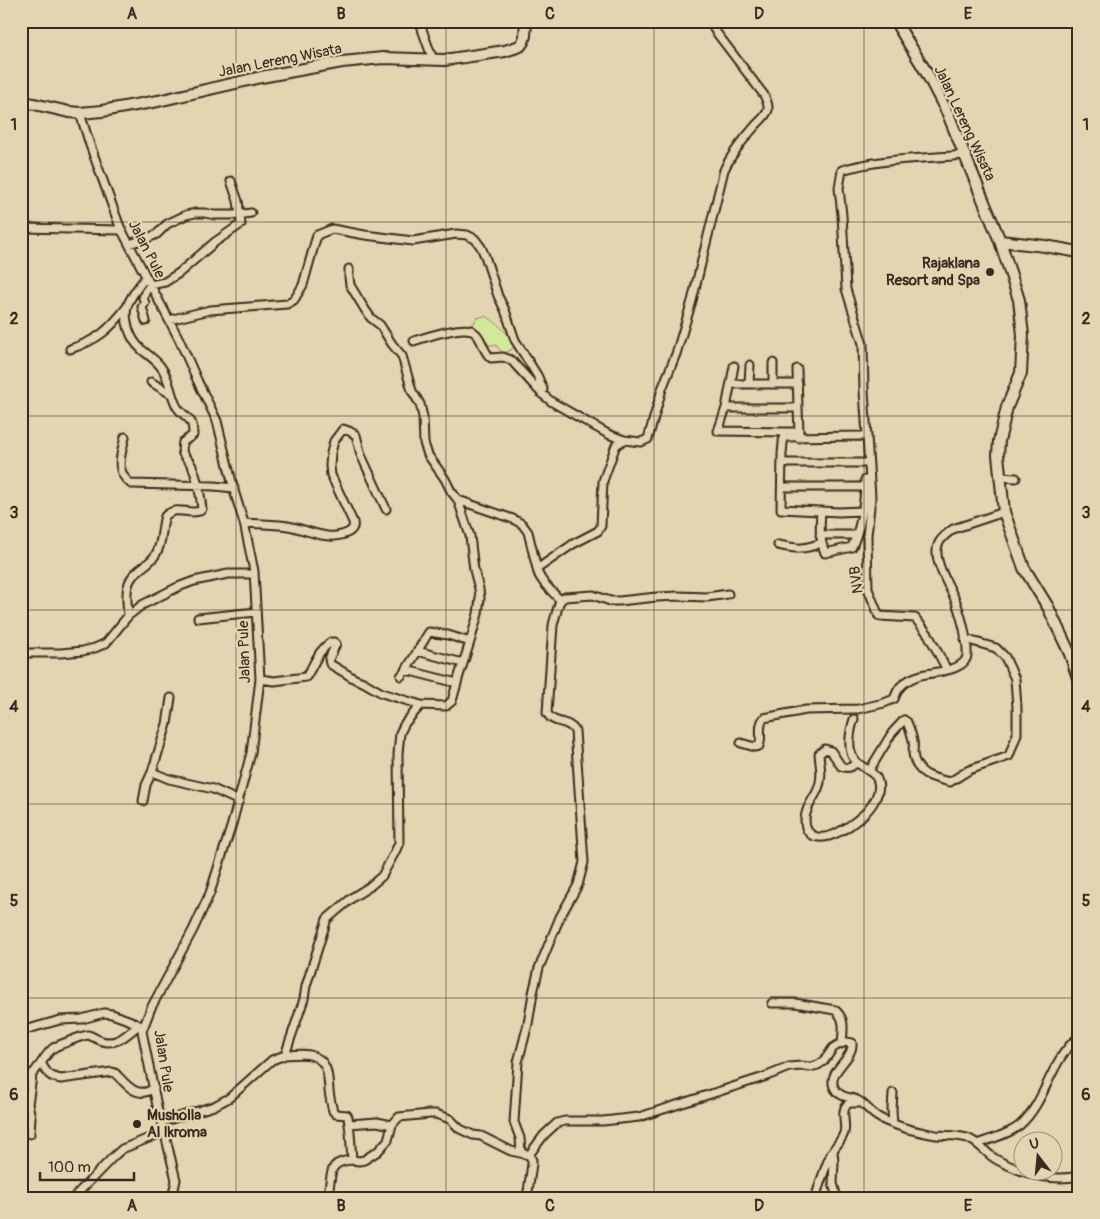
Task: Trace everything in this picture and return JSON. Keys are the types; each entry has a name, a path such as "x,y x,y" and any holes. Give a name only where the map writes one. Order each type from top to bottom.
{"main road":[{"name":"Jalan Lereng Wisata","path":"21,101 70,112 102,111 158,101 261,77 342,62 384,58 444,60 505,51 520,46 523,42 526,21"},
{"name":"Jalan Lereng Wisata","path":"895,21 925,70 948,114 1000,241 1019,300 1022,335 1021,373 1007,407 999,441 998,455 1004,512 1024,568 1048,607 1070,654 1079,681"},
{"path":"1000,241 1079,252"}],"street":[{"path":"419,21 433,60"},
{"path":"414,341 441,333 461,330 474,332 491,358 503,357 511,360 542,394 552,402 608,434 624,440 645,441 648,439 662,389 676,354 692,301 724,170 730,158 758,122 766,116 768,107 764,95 709,21"},
{"name":"Jalan Pule","path":"80,113 121,230 179,339 217,421 244,524 254,574 260,679 251,753 239,800 210,893 193,930 141,1028 159,1116 176,1180 172,1198"},
{"path":"821,511 820,539 825,553 852,547 862,511 865,487 863,436 866,420 863,344 846,289 839,188 842,170 883,161 964,155"},
{"path":"146,321 142,307 145,303 143,298 150,285 165,282 179,273 215,242 241,224 238,201 232,181"},
{"path":"129,244 158,234 168,224 195,213 240,215 251,213"},
{"path":"21,228 121,230"},
{"path":"169,320 210,310 288,304 294,300 303,285 317,235 332,229 413,240 456,234 467,235 475,239 481,247 515,340 537,375 543,389 542,394"},
{"path":"260,679 274,681 306,677 322,648 334,642 336,644 329,659 330,664 355,680 364,682 382,693 421,705 446,706 452,701 478,614 480,598 470,536 458,500 428,455 424,442 423,417 420,404 412,391 402,356 360,302 350,285 349,270"},
{"path":"70,348 87,343 112,326 146,277"},
{"path":"127,307 128,330 133,340 140,349 163,369 171,394 179,409 193,424 193,435 183,442 181,450 192,464 202,505 200,511 194,513 175,510 165,516 161,542 157,553 150,562 131,577 128,585 128,616"},
{"path":"773,363 774,384"},
{"path":"750,365 750,384"},
{"path":"734,366 732,384 718,431 785,435 863,436"},
{"path":"797,369 799,435"},
{"path":"151,382 171,394"},
{"path":"732,384 798,384"},
{"path":"726,408 798,408"},
{"name":"NVB","path":"866,420 871,497 867,536 868,589 880,616 915,618 928,634 947,670"},
{"path":"244,524 289,526 323,535 340,536 352,530 354,527 353,522 331,475 330,466 334,441 343,429 349,430 356,435 361,455 386,509"},
{"path":"785,435 782,454 782,509 862,511"},
{"path":"125,437 120,469 122,476 131,484 234,488"},
{"path":"536,569 573,544 598,531 601,526 603,480 616,445 624,440"},
{"path":"782,463 865,464"},
{"path":"1000,477 1016,478"},
{"path":"782,487 865,487"},
{"path":"458,500 513,519 522,524 528,532 536,569 542,580 560,600"},
{"path":"741,743 755,747 759,746 761,741 760,724 764,718 806,710 858,709 884,703 894,699 902,684 910,680 921,675 961,665 967,659 965,639 956,601 937,556 938,544 954,529 1004,512"},
{"path":"778,545 806,548 820,539 856,535"},
{"path":"21,652 61,653 96,648 106,643 128,616 142,605 178,587 194,581 228,574 254,574"},
{"path":"525,1154 514,1122 518,1062 528,1024 538,968 560,917 578,885 584,862 575,731 569,724 552,720 547,713 553,625 560,600 568,597 593,595 610,601 619,601 671,596 707,597 728,594"},
{"path":"198,618 256,612"},
{"path":"457,683 403,673 429,632 448,635 470,642"},
{"path":"869,771 892,733 904,720 907,722 913,741 913,753 916,764 920,771 934,779 950,782 968,770 1009,756 1017,734 1015,679 1005,657 996,648 965,639"},
{"path":"417,651 463,663"},
{"path":"143,801 146,785 167,724 171,698"},
{"path":"285,1055 304,1000 306,986 326,919 382,876 396,852 399,843 398,754 400,733 405,723 421,705"},
{"path":"854,719 850,734 852,755 856,762 865,767 877,779 879,787 877,795 864,814 839,832 828,836 812,837 807,830 804,819 819,787 822,770 819,754 825,749 831,751 844,768 853,767 856,762"},
{"path":"152,772 169,779 213,789 239,800"},
{"path":"772,1003 795,1003 835,1010 840,1014 844,1023 842,1043"},
{"path":"21,1031 60,1020 82,1019 104,1012 141,1028"},
{"path":"21,1083 32,1074 48,1053 58,1045 89,1035 101,1041 116,1042 141,1028"},
{"path":"977,1144 1019,1126 1026,1119 1034,1109 1062,1055 1072,1042 1079,1037"},
{"path":"525,1154 557,1123 639,1117 767,1076 789,1067 818,1065 824,1061 833,1048 842,1043 850,1042 852,1046 848,1057 836,1072 833,1080 834,1089 841,1095 862,1103 874,1114 893,1124 919,1132 966,1138 977,1144 994,1158 1012,1167"},
{"path":"162,1122 214,1106 229,1098 272,1060 285,1055 308,1054 316,1057 326,1068 329,1077 332,1111 336,1114 347,1115 352,1160"},
{"path":"41,1063 47,1074 58,1079 112,1072 137,1092 142,1093 154,1088"},
{"path":"30,1134 31,1117 28,1104 32,1074"},
{"path":"893,1093 893,1124"},
{"path":"815,1198 830,1154 838,1145 844,1133 845,1107 849,1103 862,1103"},
{"path":"21,1109 28,1104"},
{"path":"326,1198 331,1185 332,1168 336,1164 352,1160 364,1160 378,1151 388,1140 392,1125 400,1117 436,1114 450,1119 460,1129 525,1154 532,1160 527,1198"},
{"path":"349,1124 377,1122 392,1125"},
{"path":"73,1198 122,1149 164,1132"},
{"path":"833,1151 833,1183 837,1198"},
{"path":"1062,1178 1079,1176"}],"green space":[{"path":"485,316 498,324 509,337 515,345 511,350 504,353 496,345 488,345 479,341 472,326 477,318"}],"place":[{"name":"Rajaklana Resort and Spa","path":"990,272"},
{"name":"Musholla Al Ikroma","path":"137,1124"}]}
